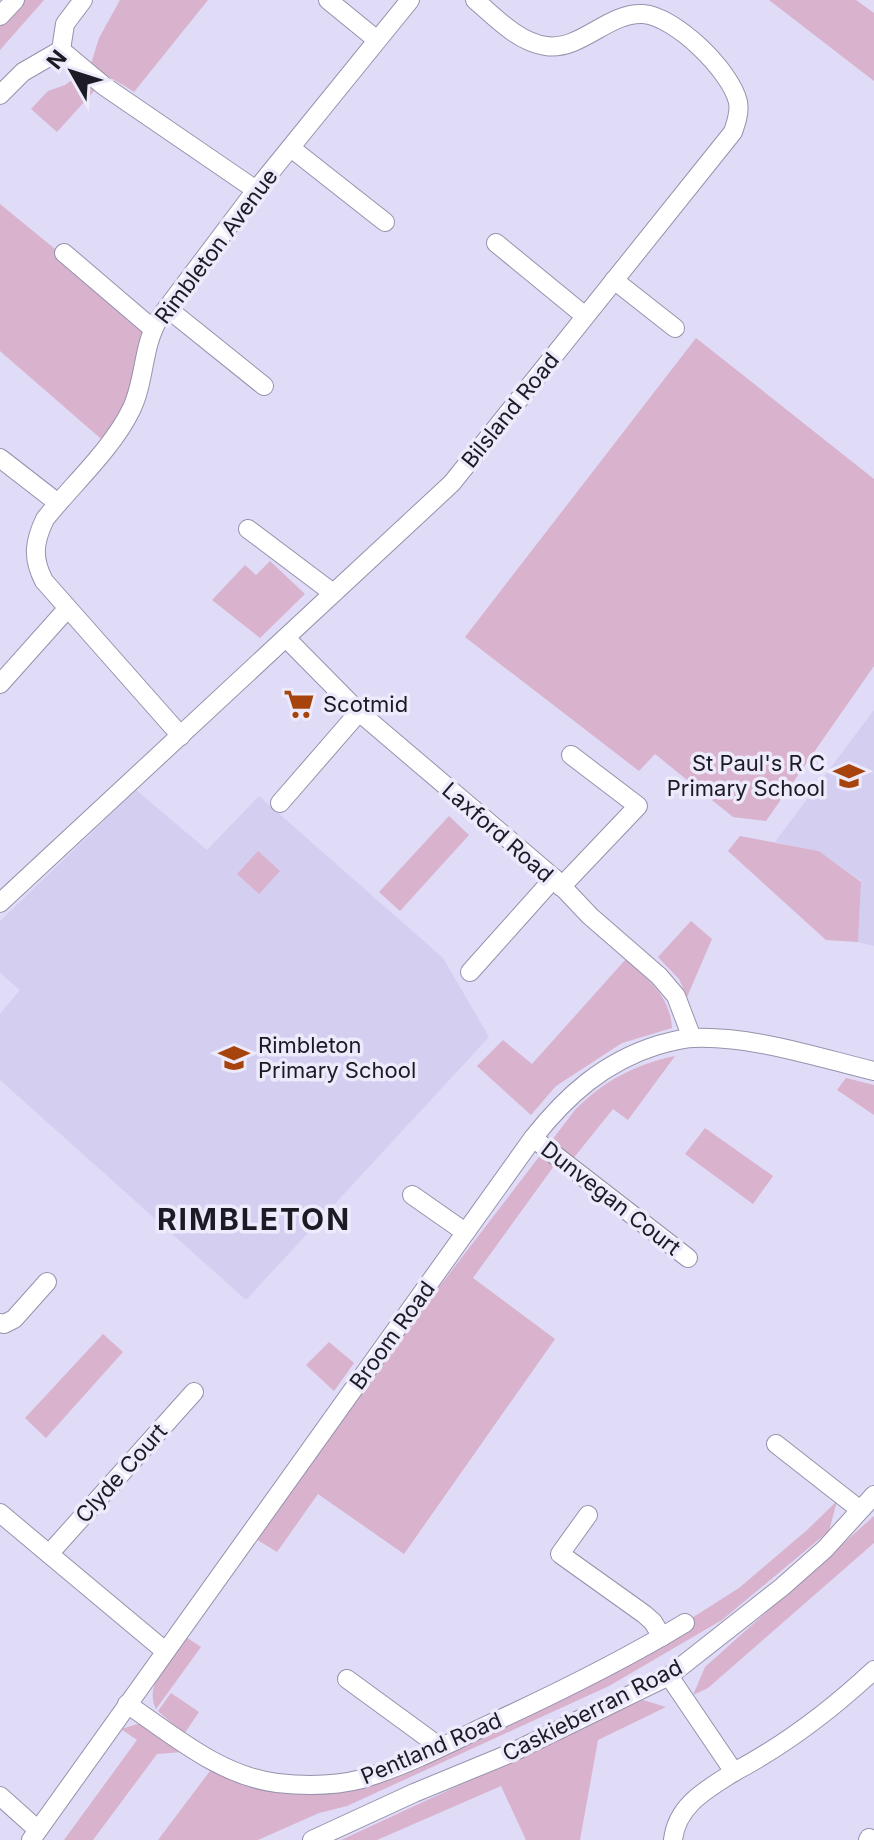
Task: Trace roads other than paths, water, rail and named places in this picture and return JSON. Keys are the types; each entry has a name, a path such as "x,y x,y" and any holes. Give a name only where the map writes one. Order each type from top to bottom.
{"street":[{"path":"0,16 15,0"},
{"path":"61,50 65,24 83,0"},
{"path":"328,0 377,40"},
{"name":"Rimbleton Avenue","path":"181,736 44,581 34,554 37,535 45,519 124,423 138,393 153,329 167,308 256,190 410,0"},
{"name":"Bilsland Road","path":"0,903 452,483 733,132 738,117 738,102 733,92 708,56 659,16 641,13 621,17 565,45 549,47 517,35 475,0"},
{"path":"0,95 23,72 61,50"},
{"path":"61,50 104,86 256,190"},
{"path":"291,148 385,222"},
{"path":"496,243 585,316"},
{"path":"64,253 153,329"},
{"path":"614,280 675,328"},
{"path":"167,308 264,386"},
{"path":"0,458 58,503"},
{"path":"248,529 333,593"},
{"path":"0,684 67,609"},
{"name":"Laxford Road","path":"286,638 359,712 557,883 659,976 676,996 692,1038"},
{"path":"280,803 359,712"},
{"path":"470,972 638,806 571,755"},
{"name":"Broom Road","path":"34,1835 554,1112 598,1072 645,1049 692,1038 731,1039 874,1071"},
{"name":"Dunvegan Court","path":"533,1138 688,1258"},
{"path":"412,1195 465,1232"},
{"path":"0,1323 14,1319 47,1282"},
{"name":"Clyde Court","path":"49,1554 194,1392"},
{"path":"776,1444 859,1509"},
{"name":"Caskieberran Road","path":"312,1840 511,1753 669,1676 782,1587 825,1549 874,1495"},
{"path":"0,1513 165,1651"},
{"path":"588,1515 560,1554 644,1614 662,1637"},
{"name":"Pentland Road","path":"127,1704 216,1763 275,1783 337,1784 363,1779 545,1699 685,1623"},
{"path":"673,1840 682,1813 698,1795 772,1751 829,1710 874,1670"},
{"path":"669,1676 734,1772"},
{"path":"347,1679 440,1747"},
{"path":"0,1796 34,1835"}],"place":[{"name":"Scotmid","path":"299,704"},
{"name":"St Paul's R C Primary School","path":"849,776"},
{"name":"Rimbleton Primary School","path":"234,1058"}],"district":[{"name":"RIMBLETON","path":"254,1219"}]}
